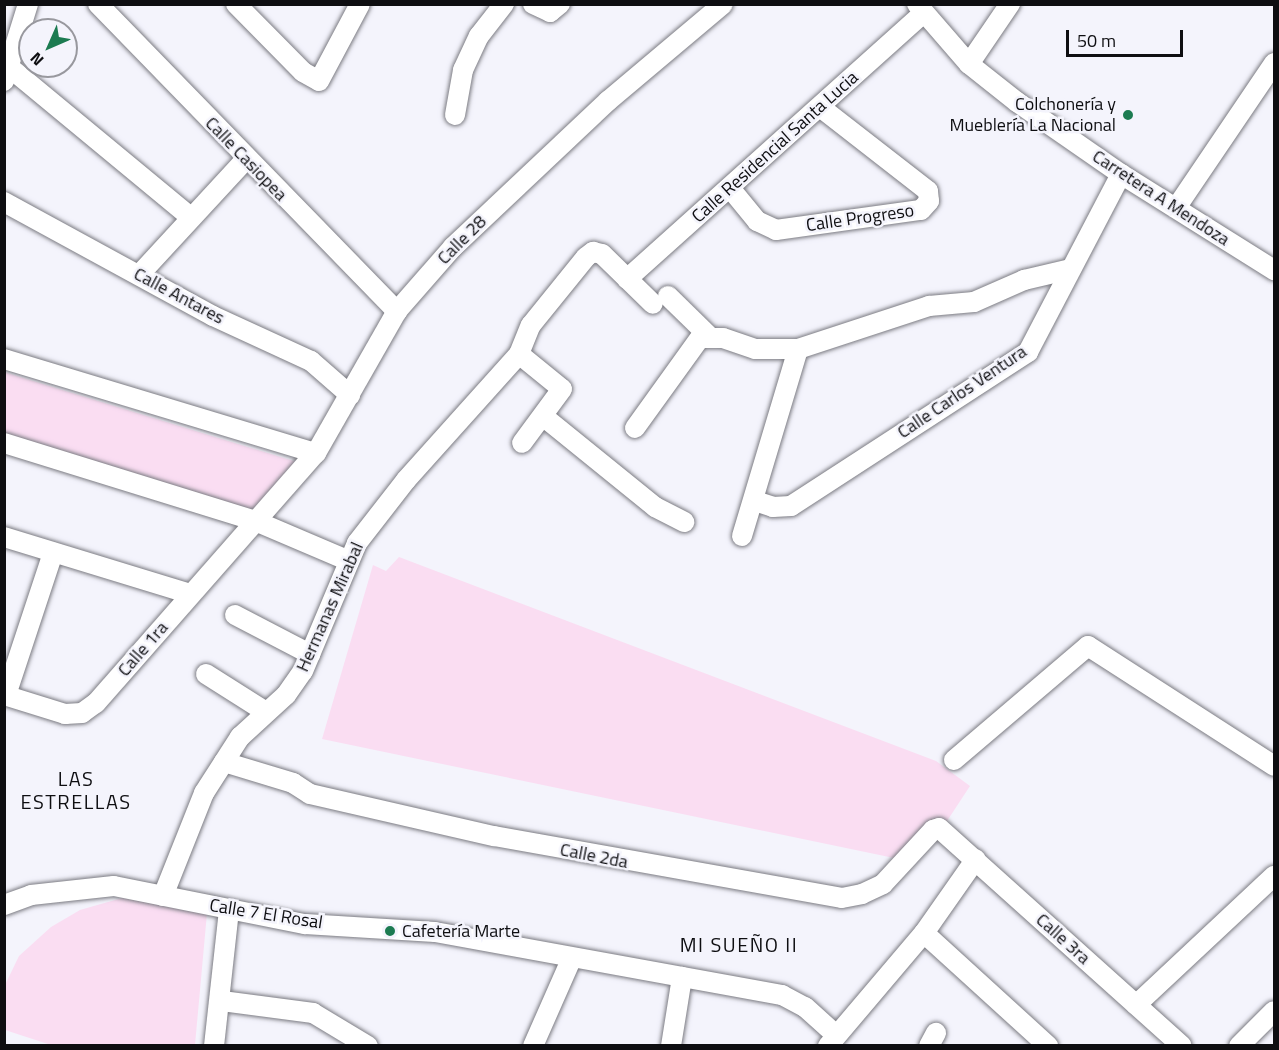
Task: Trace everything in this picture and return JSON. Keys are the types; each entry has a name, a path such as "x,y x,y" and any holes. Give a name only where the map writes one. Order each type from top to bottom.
{"street":[{"path":"28,4 7,74 190,217"},
{"name":"Calle Casiopea","path":"98,4 246,159 397,311"},
{"path":"236,4 303,72 320,81 355,7"},
{"path":"455,115 463,70 479,36 504,4"},
{"name":"Calle 28","path":"253,520 316,453 397,311 453,246 608,101 723,4"},
{"path":"969,64 1010,4"},
{"name":"Carretera A Mendoza","path":"920,9 969,64 1121,174 1275,270"},
{"name":"Calle Residencial Santa Lucia","path":"627,279 820,107 920,9"},
{"path":"1176,208 1226,130 1275,63"},
{"name":"Calle Progreso","path":"730,188 757,221 776,230 921,210 929,201 928,191 820,107"},
{"path":"139,275 190,217 246,159"},
{"name":"Calle Carlos Ventura","path":"755,501 773,507 791,506 1028,352 1121,174"},
{"name":"Calle Antares","path":"4,202 213,316 311,361 350,395"},
{"name":"Hermanas Mirabal","path":"164,896 204,793 240,737 286,695 310,654 349,561 373,519 519,354 531,325 593,252 602,254 627,279"},
{"path":"627,279 709,336 756,349 798,349 929,306 974,302 1024,280 1071,269"},
{"path":"635,428 700,338 709,336"},
{"path":"742,536 755,501 798,349"},
{"path":"519,354 562,389 544,417 522,443"},
{"path":"4,359 316,453"},
{"path":"544,417 655,507 684,522"},
{"path":"4,443 253,520 349,561"},
{"name":"Calle 1ra","path":"5,695 65,714 82,713 191,594 253,520"},
{"path":"4,537 191,594"},
{"path":"5,695 53,553"},
{"path":"235,615 310,654"},
{"path":"954,760 1088,646 1275,766"},
{"path":"206,674 266,712"},
{"name":"Calle 2da","path":"224,762 293,783 310,794 494,837 842,898 862,894 883,884 933,830 945,831"},
{"name":"Calle 3ra","path":"945,831 1182,1046"},
{"path":"832,1040 924,933 976,860"},
{"path":"1136,1005 1275,876"},
{"name":"Calle 7 El Rosal","path":"4,905 30,895 114,886 305,924 435,932 571,960 782,995 805,1006 832,1040"},
{"path":"214,1046 222,1001 229,910"},
{"path":"924,933 1048,1046"},
{"path":"533,1046 571,960"},
{"path":"671,1046 682,977"},
{"path":"222,1001 313,1013 368,1046"},
{"path":"1239,1046 1275,1011"}],"shaded area":[{"path":"4,372 297,462 251,511 5,433"},
{"path":"399,557 936,761 970,786 947,821 931,822 894,858 322,739 373,565 386,571"},
{"path":"122,898 207,913 195,1045 51,1045 5,1030 5,985 19,956 51,927 80,910"}],"place":[{"name":"Colchonería y Mueblería La Nacional","path":"1128,115"},
{"name":"Cafetería Marte","path":"390,931"}],"district":[{"name":"LAS ESTRELLAS","path":"76,790"},
{"name":"MI SUEÑO II","path":"739,944"}]}
